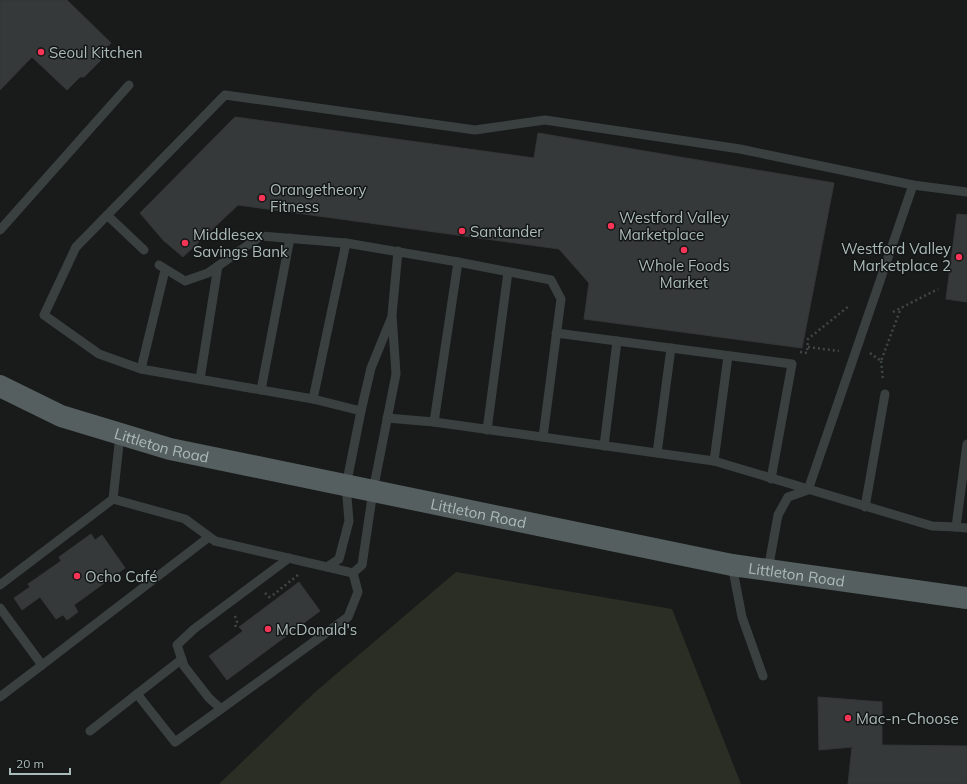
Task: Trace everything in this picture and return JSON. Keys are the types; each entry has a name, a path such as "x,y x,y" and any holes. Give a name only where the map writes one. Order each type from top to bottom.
{"main road":[{"name":"Littleton Road","path":"0,386 60,416 170,449 732,565 967,598"}],"lane":[{"path":"0,230 129,85"},
{"path":"360,411 313,399 141,369 99,354 44,315 76,246 225,96 475,130 545,120 740,149 913,185 967,192"},
{"path":"808,490 913,185"},
{"path":"107,216 144,250"},
{"path":"141,369 162,267 185,281 208,274 261,236 346,243 551,280 561,299 543,437"},
{"path":"261,390 290,238"},
{"path":"313,399 346,243"},
{"path":"353,573 362,565 373,492 396,374 392,315 398,252"},
{"path":"434,422 458,262"},
{"path":"200,379 218,266"},
{"path":"487,430 508,272"},
{"path":"327,567 339,559 349,521 346,486 360,411 371,368 392,315"},
{"path":"556,333 792,364 771,479"},
{"path":"604,446 617,341"},
{"path":"657,453 671,348"},
{"path":"714,461 728,356"},
{"path":"865,507 885,394"},
{"path":"387,418 434,422 714,461 932,526 967,528"},
{"path":"0,585 113,499 120,435"},
{"path":"956,527 967,444"},
{"path":"768,571 778,515 788,497 808,490"},
{"path":"113,499 185,519 215,541 353,573"},
{"path":"0,697 209,537"},
{"path":"221,709 209,698 184,666 177,645 194,629 289,558"},
{"path":"732,565 742,616 763,676"},
{"path":"137,694 175,742 348,617 358,592 353,573"},
{"path":"0,608 42,665"},
{"path":"90,731 182,659"}],"path":[{"path":"893,312 938,289"},
{"path":"800,352 807,353 808,339 849,306"},
{"path":"885,394 881,360 901,308"},
{"path":"808,347 839,352"},
{"path":"870,353 881,360"}],"shaded area":[{"path":"456,572 672,609 741,784 219,784 314,693"}],"building":[{"path":"0,0 67,0 111,43 100,55 101,60 84,77 80,77 67,90 32,57 0,90"},
{"name":"Westford Valley Marketplace","path":"235,117 534,158 538,133 834,183 802,348 584,319 589,283 559,249 238,205 183,257 163,240 140,213"},
{"name":"Westford Valley Marketplace 2","path":"957,214 967,215 967,302 946,299"},
{"name":"Ocho Café","path":"91,534 95,540 102,535 125,568 74,605 78,612 67,620 63,615 56,619 40,597 22,610 14,598 30,587 28,584 61,561 59,557"},
{"name":"McDonald's","path":"299,582 320,611 227,680 209,656 243,631 239,627"},
{"path":"818,697 882,702 882,745 967,746 967,784 848,784 852,747 819,750"}],"place":[{"name":"Seoul Kitchen","path":"41,52"},
{"name":"Orangetheory Fitness","path":"262,198"},
{"name":"Westford Valley Marketplace","path":"611,226"},
{"name":"Santander","path":"462,231"},
{"name":"Middlesex Savings Bank","path":"185,243"},
{"name":"Whole Foods Market","path":"684,250"},
{"name":"Westford Valley Marketplace 2","path":"959,257"},
{"name":"Ocho Café","path":"77,576"},
{"name":"McDonald's","path":"268,629"},
{"name":"Mac-n-Choose","path":"848,718"}]}
